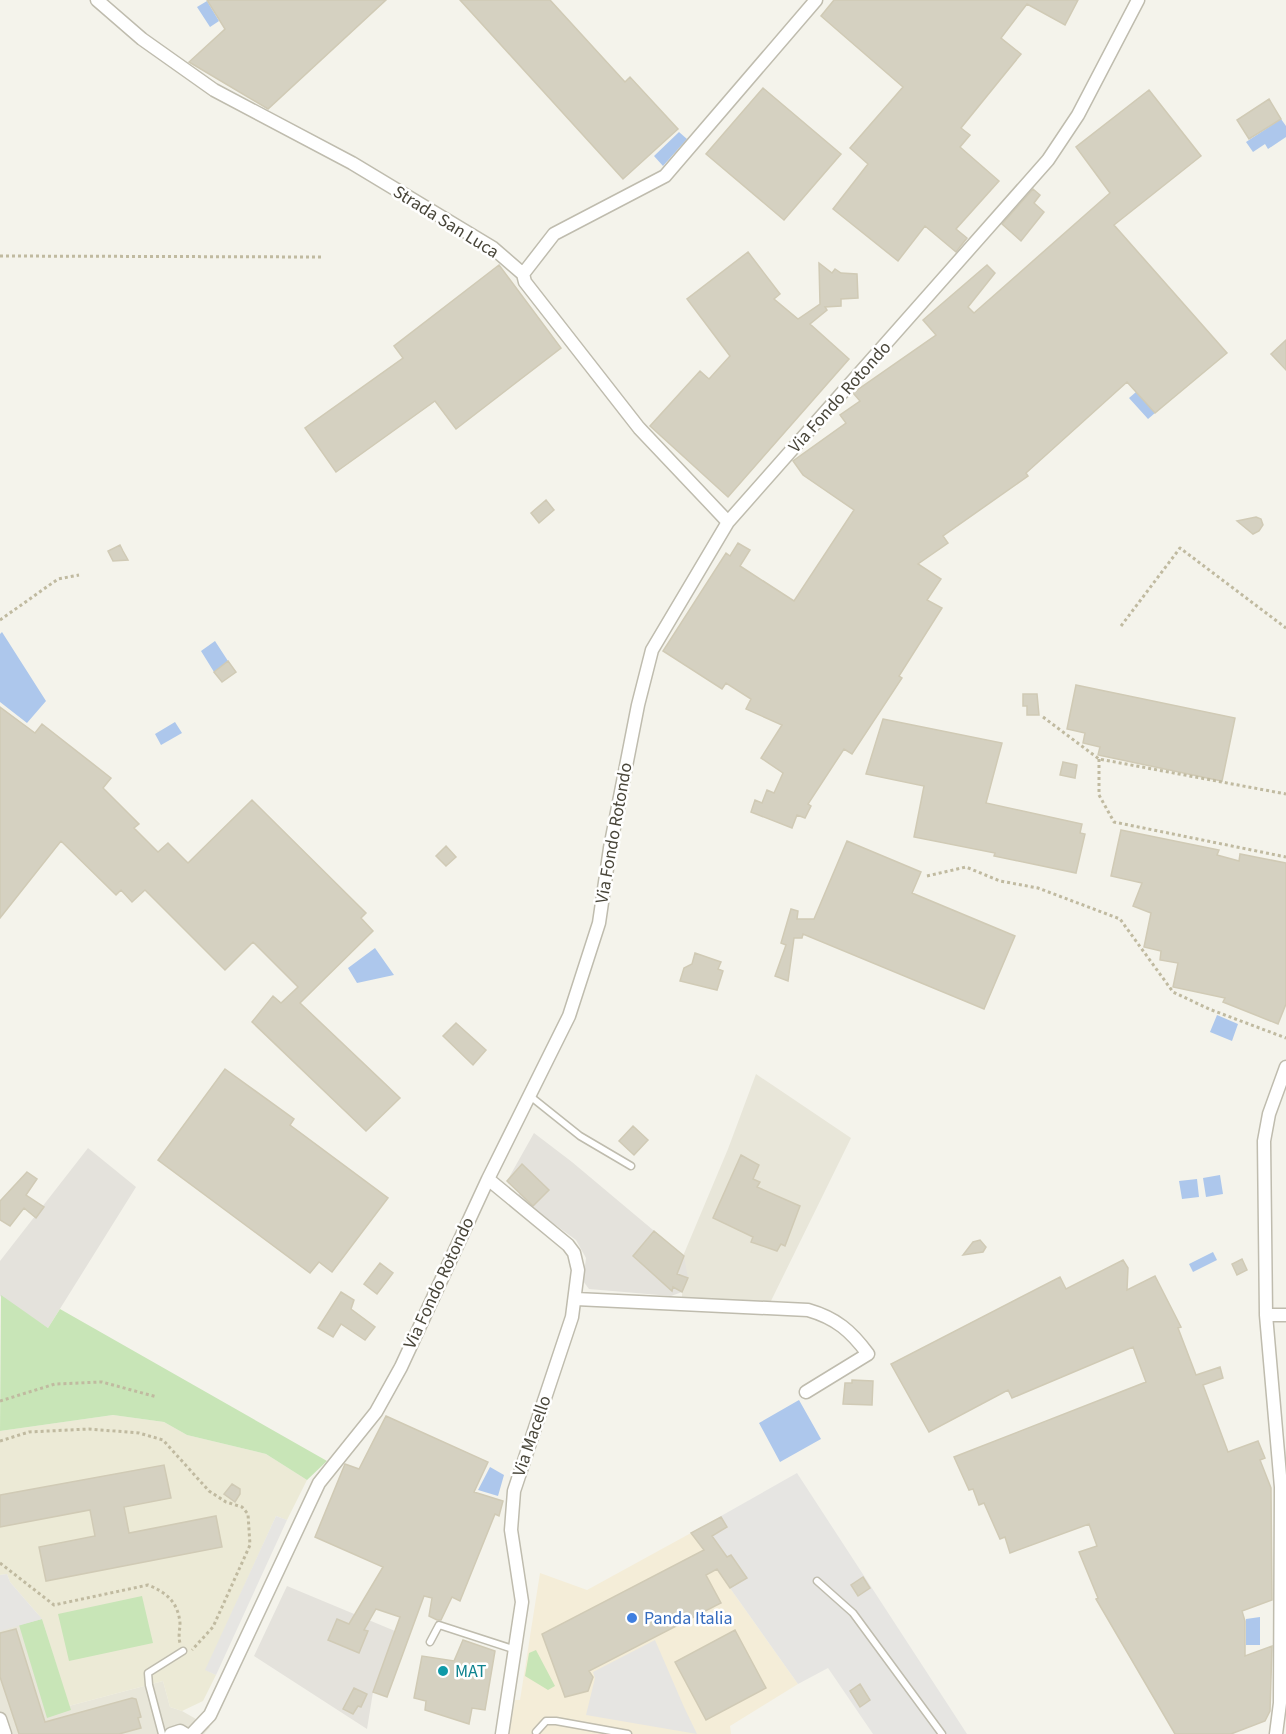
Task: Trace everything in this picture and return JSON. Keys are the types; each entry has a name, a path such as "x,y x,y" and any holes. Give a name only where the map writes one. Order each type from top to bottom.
{"street":[{"name":"Strada San Luca","path":"97,0 142,39 214,90 352,163 493,248 523,274 525,282 639,428 728,522"},
{"path":"523,274 554,234 665,176 816,0"},
{"name":"Via Fondo Rotondo","path":"192,1734 210,1715 319,1483 376,1412 401,1366 488,1179 569,1016 599,923 610,848 651,650 728,522 1048,160 1078,115 1138,0"},
{"path":"1276,1734 1280,1703 1281,1487 1266,1315 1264,1141 1269,1114 1286,1067"},
{"name":"Via Macello","path":"488,1179 571,1249 578,1270 576,1299 514,1491 511,1530 522,1602 502,1734"},
{"path":"576,1299 808,1310 825,1315 851,1332 868,1354 806,1392"},
{"path":"1266,1315 1286,1315"},
{"path":"0,1720 5,1734"},
{"path":"171,1734 180,1731 185,1734"}],"lane":[{"path":"530,1095 580,1136 631,1166"},
{"path":"818,1581 853,1613 942,1734"},
{"path":"430,1642 439,1625 516,1650"},
{"path":"162,1734 148,1685 148,1672 183,1651"},
{"path":"536,1732 546,1721 556,1721 628,1734"}],"path":[{"path":"0,256 321,257"},
{"path":"1121,626 1180,548 1286,628"},
{"path":"0,620 58,579 79,575"},
{"path":"1043,717 1099,759 1286,794"},
{"path":"1099,759 1099,795 1114,822 1286,857"},
{"path":"927,876 966,867 1000,881 1038,888 1120,919 1173,992 1209,1009 1286,1038"},
{"path":"0,1401 55,1384 102,1382 157,1397"},
{"path":"0,1441 29,1432 89,1430 139,1433 163,1440 209,1491 226,1502 242,1507 248,1514 250,1545 213,1627 194,1650 183,1651 178,1639 180,1624 177,1610 170,1596 161,1590 148,1585 54,1605 0,1563"}],"shaded area":[{"path":"756,1074 851,1138 769,1305 682,1297 683,1256 728,1149"},
{"path":"534,1133 684,1256 688,1278 682,1292 671,1296 589,1289 583,1281 586,1258 576,1240 518,1196 520,1192 507,1181"},
{"path":"88,1148 136,1187 48,1328 0,1296 0,1261"},
{"path":"113,1415 164,1422 187,1435 266,1454 307,1480 287,1520 276,1516 206,1670 216,1675 203,1701 182,1711 170,1707 163,1681 69,1706 42,1619 10,1582 7,1574 0,1575 0,1431"},
{"path":"797,1473 967,1734 873,1734 828,1668 798,1684 691,1533"},
{"path":"276,1516 287,1520 216,1675 205,1670"},
{"path":"691,1533 798,1684 730,1726 731,1734 509,1734 515,1700 520,1700 540,1573 587,1590"},
{"path":"7,1574 10,1582 42,1619 0,1631 0,1575"},
{"path":"0,1575 42,1619 69,1706 163,1681 170,1707 210,1727 204,1734 0,1734"},
{"path":"287,1586 395,1631 373,1692 367,1729 254,1656"},
{"path":"655,1640 697,1734 586,1715 595,1678 593,1672"}],"green space":[{"path":"1,1295 48,1328 60,1309 327,1461 307,1480 266,1454 187,1435 164,1422 113,1415 0,1431"},
{"path":"142,1596 153,1643 69,1661 58,1614"},
{"path":"42,1619 71,1710 47,1718 19,1625"},
{"path":"536,1650 555,1686 548,1690 525,1676 529,1653"}],"water":[{"path":"207,1 219,21 210,27 197,7"},
{"path":"1281,119 1286,126 1286,137 1268,149 1265,144 1253,152 1246,142"},
{"path":"679,132 687,139 663,166 654,156"},
{"path":"1136,392 1155,413 1148,419 1129,398"},
{"path":"2,632 46,701 27,723 0,702 0,634"},
{"path":"215,641 228,661 214,672 201,651"},
{"path":"175,722 182,733 161,745 155,734"},
{"path":"375,948 394,975 357,983 348,968"},
{"path":"1217,1015 1238,1024 1232,1041 1210,1032"},
{"path":"1220,1175 1223,1194 1206,1197 1203,1178"},
{"path":"1197,1179 1199,1197 1182,1199 1179,1181"},
{"path":"1213,1252 1217,1260 1193,1272 1189,1264"},
{"path":"799,1400 821,1439 780,1462 759,1423"},
{"path":"490,1467 504,1475 498,1496 478,1490"},
{"path":"1260,1617 1260,1645 1246,1645 1246,1619"}],"building":[{"path":"207,0 386,0 268,109 189,62 225,29"},
{"path":"460,0 550,0 625,82 630,77 678,129 623,179"},
{"path":"834,0 1078,0 1065,25 1027,4 1001,38 1021,54 961,128 970,135 960,147 999,181 956,229 967,238 956,252 925,226 898,261 833,209 868,164 850,148 903,87 821,16"},
{"path":"763,88 841,154 784,220 706,154"},
{"path":"1149,90 1201,156 1114,225 1227,353 1155,413 1127,382 1026,473 1028,476 943,536 948,543 918,564 941,579 927,600 942,608 899,676 902,678 852,754 844,749 808,804 811,806 805,818 797,815 792,828 751,812 755,800 762,803 767,790 774,793 783,773 761,758 782,725 746,709 751,699 726,683 722,689 663,651 726,553 730,556 738,543 750,550 740,566 794,601 854,510 803,475 793,461 846,423 840,415 860,401 853,393 936,335 923,320 987,265 995,273 968,307 974,313 1110,193 1076,147"},
{"path":"1269,99 1281,119 1249,139 1237,120"},
{"path":"1033,189 1040,195 1034,203 1044,212 1021,241 1002,224"},
{"path":"748,252 780,294 774,299 798,319 820,304 819,263 832,273 835,269 841,273 857,274 858,298 841,299 841,306 825,307 827,310 810,324 849,359 728,497 650,426 700,371 709,379 730,356 687,299"},
{"path":"499,265 561,348 456,429 435,401 336,472 305,428 403,358 394,346"},
{"path":"1286,340 1286,370 1271,354"},
{"path":"546,500 554,510 539,523 531,513"},
{"path":"1256,517 1261,519 1263,525 1253,534 1237,521"},
{"path":"120,545 128,560 113,561 108,551"},
{"path":"228,661 236,672 222,682 214,672"},
{"path":"1076,685 1235,718 1222,781 1098,755 1100,747 1083,743 1085,733 1067,729"},
{"path":"1023,694 1037,694 1039,715 1027,715 1027,706 1023,706"},
{"path":"0,707 35,733 42,724 111,778 103,788 139,824 134,828 158,852 168,843 188,863 252,800 366,913 361,918 373,931 300,1003 400,1098 366,1131 252,1022 273,996 281,1003 298,987 253,942 225,970 145,890 132,902 121,890 116,895 61,841 0,918"},
{"path":"883,719 1002,743 986,803 1082,824 1080,833 1085,834 1076,873 994,856 995,853 914,837 924,786 866,774"},
{"path":"1063,762 1077,765 1075,778 1060,775"},
{"path":"1121,830 1219,850 1217,855 1239,861 1240,854 1286,863 1286,1004 1278,1024 1223,1002 1225,998 1173,987 1178,963 1160,960 1161,951 1144,947 1151,913 1133,906 1142,883 1111,876"},
{"path":"847,841 921,872 912,893 1015,936 984,1009 803,934 802,938 794,938 788,981 775,976 786,945 781,943 791,909 798,911 797,919 814,919"},
{"path":"446,846 456,857 446,866 436,856"},
{"path":"695,953 721,962 718,969 723,971 717,990 680,981 684,968 692,964"},
{"path":"456,1023 486,1050 473,1065 443,1036"},
{"path":"225,1069 294,1119 290,1125 388,1198 332,1272 319,1262 310,1273 158,1160"},
{"path":"633,1126 648,1140 634,1155 619,1141"},
{"path":"741,1155 759,1165 753,1179 760,1182 757,1187 800,1206 785,1246 781,1244 777,1251 751,1242 753,1237 713,1218"},
{"path":"522,1164 549,1190 533,1206 507,1181"},
{"path":"27,1172 37,1179 26,1195 44,1207 36,1218 24,1208 10,1226 0,1220 0,1201"},
{"path":"654,1231 684,1256 677,1274 688,1278 682,1292 673,1287 672,1291 633,1256"},
{"path":"980,1240 986,1247 983,1252 963,1255 973,1242"},
{"path":"1242,1259 1247,1270 1237,1275 1232,1264"},
{"path":"1123,1260 1128,1268 1127,1290 1155,1276 1181,1327 1178,1328 1196,1375 1220,1367 1223,1378 1203,1385 1228,1452 1258,1441 1265,1458 1260,1460 1271,1488 1272,1600 1242,1611 1245,1621 1245,1656 1272,1646 1270,1711 1265,1721 1231,1734 1175,1734 1096,1599 1098,1598 1079,1552 1097,1546 1089,1524 1010,1553 1005,1537 1000,1539 984,1503 979,1505 973,1489 969,1490 954,1457 1146,1382 1133,1347 1012,1398 1008,1390 929,1432 891,1364 1060,1277 1066,1289"},
{"path":"380,1263 393,1273 377,1294 364,1284"},
{"path":"341,1292 354,1300 351,1309 375,1327 365,1340 341,1324 333,1337 318,1328"},
{"path":"852,1380 873,1381 872,1405 843,1404 845,1383 852,1383"},
{"path":"386,1416 488,1462 474,1492 503,1501 499,1516 495,1514 460,1601 452,1597 441,1620 437,1620 429,1616 432,1598 424,1596 387,1697 373,1692 400,1617 376,1609 364,1630 368,1631 359,1653 328,1640 337,1619 349,1624 383,1567 315,1537 345,1464 359,1469"},
{"path":"164,1465 171,1498 124,1507 129,1533 216,1516 222,1547 46,1581 39,1547 95,1536 90,1510 0,1527 0,1495"},
{"path":"232,1484 240,1489 235,1502 224,1494"},
{"name":"Panda Italia","path":"721,1517 727,1527 712,1536 727,1557 731,1555 747,1578 730,1588 717,1569 706,1575 721,1603 589,1671 593,1677 588,1691 565,1697 542,1634 704,1550 691,1533"},
{"path":"863,1577 870,1588 858,1596 851,1585"},
{"path":"16,1629 45,1722 132,1698 136,1699 141,1717 138,1718 141,1728 119,1734 19,1734 0,1677 0,1633"},
{"path":"735,1630 766,1688 706,1720 675,1662"},
{"path":"463,1640 495,1651 485,1710 472,1708 469,1724 425,1710 426,1701 414,1698 422,1656 454,1661"},
{"path":"860,1684 870,1700 860,1707 850,1691"},
{"path":"354,1688 367,1694 361,1707 358,1706 353,1714 343,1709"}],"place":[{"name":"Panda Italia","path":"632,1618"},
{"name":"MAT","path":"443,1671"}]}
